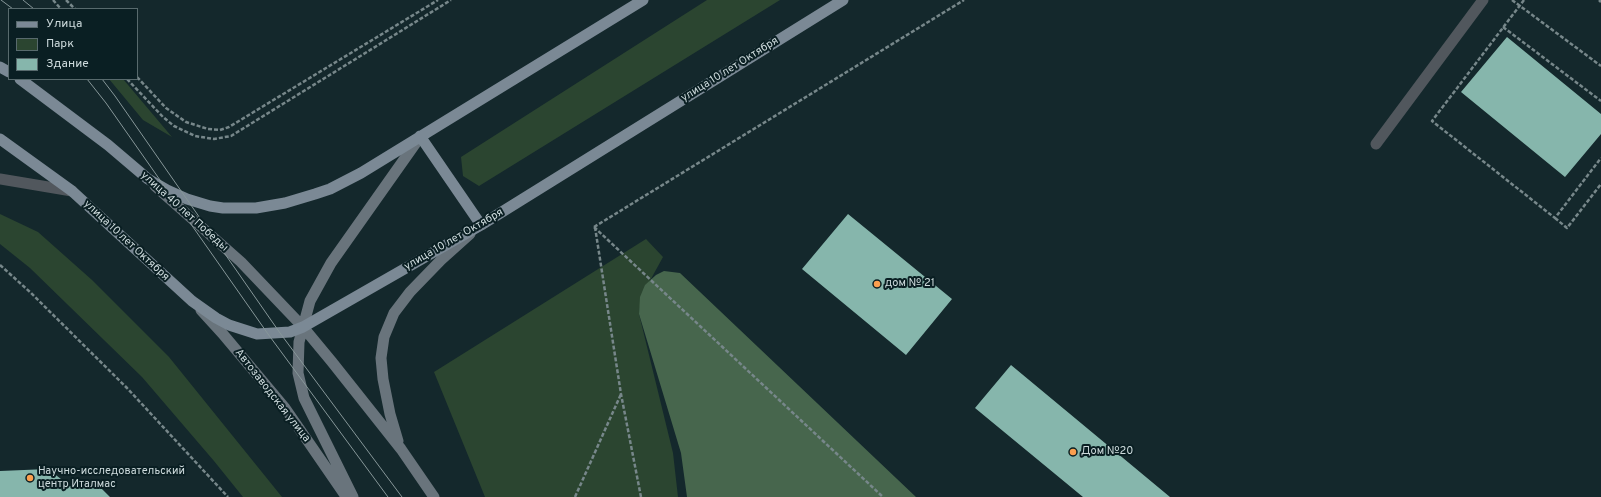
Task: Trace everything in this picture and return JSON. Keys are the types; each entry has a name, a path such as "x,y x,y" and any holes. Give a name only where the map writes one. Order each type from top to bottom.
{"main road":[{"path":"148,179 172,193 210,206 223,208 256,208 285,203 330,189 361,173 643,0"},
{"name":"улица 10 лет Октября","path":"72,191 192,301 216,318 229,325 257,334 290,332 303,327 481,224 843,0"},
{"name":"улица 40 лет Победы","path":"21,80 108,145 241,262 303,327 401,449"},
{"path":"420,136 481,224 441,260 410,292 394,313 384,337 381,358 383,379 390,414 401,449 434,497"},
{"path":"353,497 304,398 300,383 298,363 299,342 310,301 331,263 420,136"},
{"path":"0,139 72,191"},
{"name":"Автозаводская улица","path":"192,301 227,339 285,408 347,497"}],"street":[{"path":"1376,144 1483,0"},
{"path":"0,179 72,191"}],"path":[{"path":"53,0 60,8"},
{"path":"66,0 74,8"},
{"path":"138,78 166,108 186,122 208,129 220,130 230,127 438,0"},
{"path":"128,80 163,117 184,132 195,136 214,139 231,136 451,0"},
{"path":"594,227 964,0"},
{"path":"1512,0 1601,66"},
{"path":"1524,0 1432,121 1567,228 1601,184"},
{"path":"1503,27 1601,101"},
{"path":"1555,218 1601,158"},
{"path":"594,227 621,394 641,497"},
{"path":"594,227 882,497"},
{"path":"0,265 30,292 127,388 228,497"},
{"path":"575,497 621,394"}],"green space":[{"path":"707,0 780,0 479,186 463,176 461,157"},
{"path":"110,80 124,80 172,137 143,120"},
{"path":"0,214 38,232 92,280 169,357 282,497 243,497 142,377 30,268 0,244"},
{"path":"646,239 663,257 641,297 639,314 673,453 678,497 485,497 434,372"},
{"path":"664,271 680,273 916,497 687,497 681,453 639,314 640,297 645,285 656,275"}],"building":[{"path":"1507,37 1601,114 1601,134 1565,177 1461,92"},
{"name":"дом № 21","path":"848,214 952,299 906,355 802,269"},
{"name":"Дом №20","path":"1011,365 1170,497 1083,497 975,408"},
{"name":"Научно-исследовательский центр Италмас","path":"48,469 70,486 97,484 110,497 0,497 0,471"}],"tram line":[{"path":"1,0 12,8"},
{"path":"23,0 33,8"},
{"path":"88,80 106,103 268,334 388,497"},
{"path":"103,80 280,333 402,497"}],"place":[{"name":"дом № 21","path":"877,284"},
{"name":"Дом №20","path":"1073,452"},
{"name":"Научно-исследовательский центр Италмас","path":"30,478"}]}
